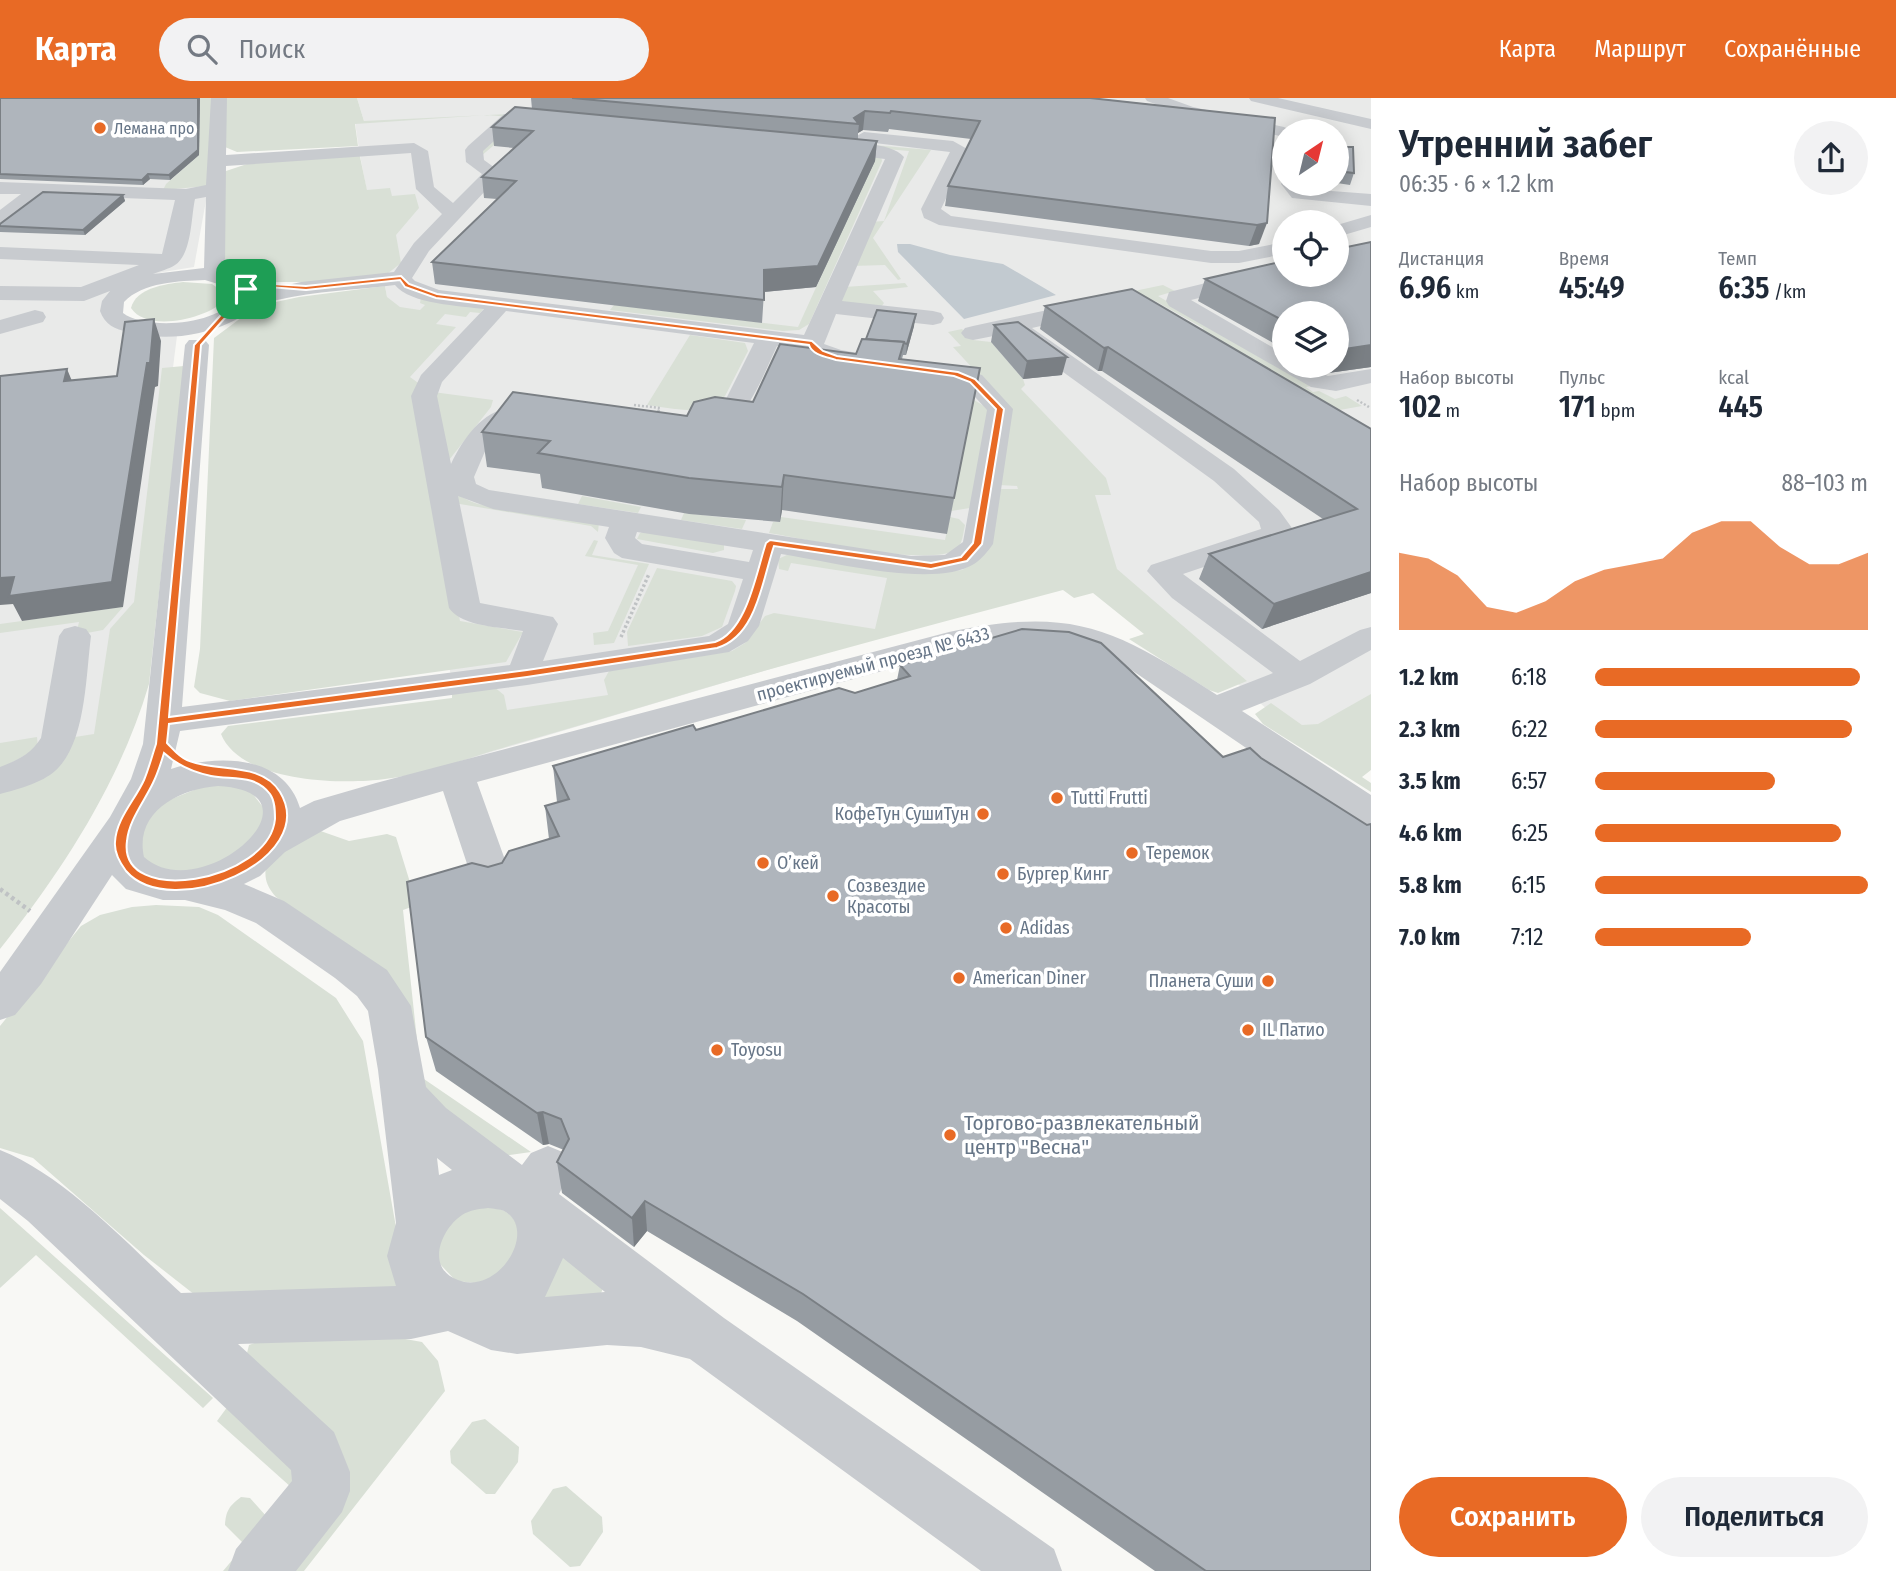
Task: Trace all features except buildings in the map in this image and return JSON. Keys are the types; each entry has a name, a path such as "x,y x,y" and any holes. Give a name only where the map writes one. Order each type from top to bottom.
{"street":[{"path":"219,98 213,260 215,268 238,288"},
{"path":"1153,98 1188,111 1272,129"},
{"path":"1257,98 1371,124"},
{"path":"401,278 421,247 498,169 475,162 474,150 510,118 552,122"},
{"path":"626,521 620,538 625,547 656,557 766,558 931,566 964,559 972,552 981,534 1000,409 973,380 909,361 836,358 813,348 812,343 895,157 893,153 808,138 958,148 960,153 931,214 946,221 1211,257 1238,257 1272,250"},
{"path":"217,161 414,148 419,151 425,189 452,213"},
{"path":"0,188 186,195 215,190"},
{"path":"0,220 40,189"},
{"path":"111,308 117,297 170,268 186,195"},
{"path":"1322,196 1371,200"},
{"path":"1349,227 1371,221"},
{"path":"0,253 170,268 205,274 264,296 306,288 401,278"},
{"path":"1,320 82,300 170,268 213,260"},
{"path":"1272,273 1177,297 1177,301 1272,357"},
{"path":"401,278 407,286 421,292 500,305 812,343"},
{"path":"0,1002 26,972 58,926 128,820 149,781 163,732 198,345 222,317 238,288"},
{"path":"0,293 58,296 111,308"},
{"path":"973,333 1118,302"},
{"path":"500,305 430,380 424,396 465,608 477,613 542,624 526,661 527,674"},
{"path":"828,306 933,318"},
{"path":"1,320 111,308"},
{"path":"111,308 115,318 124,324 183,337 198,345"},
{"path":"152,330 188,327 222,317"},
{"path":"1013,325 1224,475 1237,491 1275,520 1277,528 1271,535 1162,571 1182,591 1298,676"},
{"path":"641,416 689,427 723,418 734,409 769,337"},
{"path":"1310,378 1323,385 1333,386 1371,376"},
{"path":"553,417 519,414 498,419 462,465 458,474 461,485 466,491 493,501 626,521 766,558"},
{"path":"163,732 700,649 728,641 743,626 766,558"},
{"name":"проектируемый проезд № 6433","path":"376,796 949,642 1008,629 1061,629 1108,643 1142,661 1371,814"},
{"path":"0,781 35,767 47,758 59,738 75,636"},
{"path":"1214,709 1298,676 1371,637"},
{"path":"163,732 181,762 211,772 249,775 264,782 275,793 281,807 280,824 255,873 256,892 270,912"},
{"path":"211,772 165,786 146,799 128,820 120,843 124,860 136,874 225,893 270,912 372,983 389,1006 421,1224"},
{"path":"456,775 494,885"},
{"path":"275,793 330,799 376,796"},
{"path":"58,926 99,897 133,886 216,880 239,870 266,848 327,811 376,796"},
{"path":"403,1094 429,1123 530,1191 705,1337 1032,1571"},
{"path":"0,1174 18,1182 46,1204 314,1452 321,1472 321,1491 258,1571"},
{"path":"530,1191 481,1183 457,1190 436,1204 421,1224 414,1243 417,1271 432,1295 491,1323 517,1327 607,1318 629,1320 705,1337"},
{"path":"173,1320 411,1312 453,1306 471,1309 498,1303 510,1296 530,1277 537,1265 542,1240 530,1191"}],"path":[{"path":"641,416 660,408 641,416"},
{"path":"621,647 622,633 656,557"}],"shaded area":[{"path":"0,98 210,98 209,184 194,267 137,280 103,313 177,336 128,720 0,797"},
{"path":"200,98 214,98 207,186 163,190 166,184 199,155"},
{"path":"225,98 357,98 364,121 484,115 355,124 358,146 237,152 225,147"},
{"path":"357,98 1371,98 1371,731 1317,754 1250,694 1099,571 465,760 355,122 364,121"},
{"path":"509,114 931,150 873,238 901,279 898,280 885,265 852,266 870,222 884,221 909,151 487,115"},
{"path":"521,121 868,153 881,156 882,161 809,324 799,330 783,331 610,310 614,305 798,327 876,156 520,123 480,157 478,150 508,125"},
{"path":"359,152 367,190 390,188 392,196 415,194 419,208 396,235 401,263 387,274 316,282 265,282 251,279 219,261 223,172 247,164"},
{"path":"897,244 910,244 950,255 1003,264 1056,295 964,319 898,252"},
{"path":"183,282 212,284 226,294 225,300 205,313 177,320 150,320 139,316 131,308 134,301 145,292"},
{"path":"905,283 908,287 873,291 884,303 881,307 838,302 844,287"},
{"path":"1163,285 1175,291 1158,296 1272,363 1272,374 1202,333 1203,328 1155,301 1115,295"},
{"path":"385,286 387,297 400,307 420,310 425,305 420,303 421,297 485,307 480,313 470,312 466,317 445,314 436,324 456,327 410,377 421,385 416,394 460,621 523,632 506,662 230,701 200,693 194,687 200,649 214,338 257,306 299,297"},
{"path":"962,329 973,340 991,342 1023,379 1025,385 1021,389 1106,478 1111,495 1095,495 1117,569 1247,681 1218,693 1209,690 1129,639 1144,634 1093,593 1074,598 1063,590 697,690 439,768 399,777 343,781 294,777 248,762 232,750 221,734 228,726 452,698 452,691 493,686 504,695 507,710 608,695 604,680 609,671 732,651 745,643 765,616 774,613 875,629 887,578 791,563 788,571 779,569 778,559 789,554 938,573 962,570 972,564 998,489 1018,489 1017,486 999,485 1010,409 953,347 961,346 948,332"},
{"path":"690,335 745,343 748,351 725,396 717,403 699,409 647,405"},
{"path":"184,366 149,684 122,756 87,824 46,888 0,949 0,791 75,737 94,734 110,629 134,602 162,368"},
{"path":"769,375 969,397 989,409 970,508 951,511 972,402 747,413 764,379"},
{"path":"1278,378 1297,378 1311,386 1306,387 1313,392 1319,391 1335,399 1346,396 1362,406 1334,411"},
{"path":"433,392 493,400 491,407 449,460 449,477 457,493 478,504 599,522 598,532 591,526 454,503 428,397"},
{"path":"582,496 641,507 638,513 578,504"},
{"path":"684,513 746,520 742,529 681,520"},
{"path":"781,517 945,540 950,517 959,519 965,525 961,542 955,550 940,554 894,554 769,533 773,522 780,522"},
{"path":"646,531 724,544 724,550 713,553 637,539 640,533"},
{"path":"594,540 598,541 592,555 649,564 614,643 594,645 593,633 608,631 638,565 585,556"},
{"path":"657,568 732,581 736,586 735,591 722,627 702,636 628,646 627,632"},
{"path":"123,607 103,630 76,635 79,622 0,633 0,624"},
{"path":"1371,694 1371,770 1362,777 1371,783 1371,792 1263,724 1255,714 1271,703 1302,725 1318,724"},
{"path":"37,737 38,748 0,769 0,743"},
{"path":"214,782 249,789 266,811 265,825 245,854 183,876 141,861 137,828 154,806"},
{"path":"312,828 349,841 387,834 396,837 417,905 403,910 421,1077 531,1152 503,1156 423,1098 375,964 276,897 270,889 266,879 266,865"},
{"path":"132,907 199,907 218,915 336,998 363,1041 408,1295 195,1295 144,1255 33,1158 0,1148 0,1026 81,926 100,915"},
{"path":"480,1203 502,1210 514,1219 518,1234 517,1257 484,1284 456,1281 439,1263 442,1230 451,1219"},
{"path":"0,1208 213,1398 203,1408 36,1255 0,1288"},
{"path":"560,1242 607,1275 598,1303 539,1301"},
{"path":"394,1337 422,1342 438,1361 445,1391 304,1571 283,1571 330,1510 245,1361 249,1345 260,1341"},
{"path":"231,1402 302,1467 292,1488 217,1421"},
{"path":"485,1419 519,1447 518,1462 495,1494 486,1494 451,1463 450,1451 472,1422"},
{"path":"566,1486 602,1517 603,1532 580,1566 570,1567 533,1534 531,1521 553,1489"},
{"path":"241,1497 250,1498 267,1517 233,1571 223,1571 245,1545 225,1525 229,1509"}],"place":[{"name":"Лемана про","path":"100,128"},
{"name":"Tutti Frutti","path":"1057,798"},
{"name":"КофеТун СушиТун","path":"983,814"},
{"name":"Теремок","path":"1132,853"},
{"name":"О’кей","path":"763,863"},
{"name":"Бургер Кинг","path":"1003,874"},
{"name":"Созвездие Красоты","path":"833,896"},
{"name":"Adidas","path":"1006,928"},
{"name":"American Diner","path":"959,978"},
{"name":"Планета Суши","path":"1268,981"},
{"name":"IL Патио","path":"1248,1030"},
{"name":"Toyosu","path":"717,1050"},
{"name":"Торгово-развлекательный центр \"Весна\"","path":"950,1135"}],"route":[{"path":"246,289 241,283 306,288 401,278 407,286 436,296 812,343 813,348 821,353 836,358 956,374 973,380 1000,409 978,544 964,559 931,566 770,543 743,626 728,641 717,645 527,674 165,721 161,744 181,762 211,772 249,775 264,782 275,793 281,807 280,824 272,841 259,856 239,870 216,880 190,886 156,883 136,874 124,860 120,843 125,825 149,781 165,721 198,345 222,317 243,303 247,296 246,289"}]}
